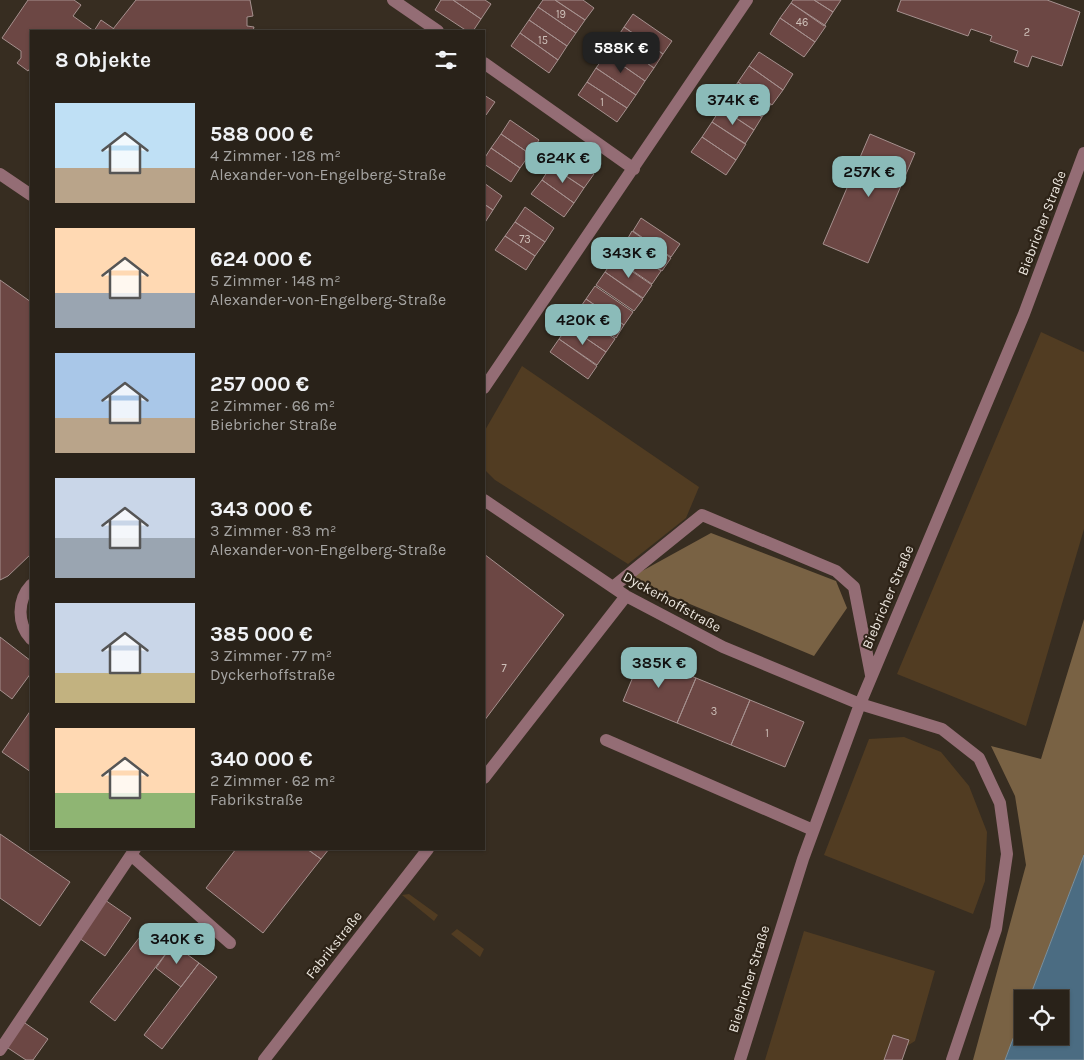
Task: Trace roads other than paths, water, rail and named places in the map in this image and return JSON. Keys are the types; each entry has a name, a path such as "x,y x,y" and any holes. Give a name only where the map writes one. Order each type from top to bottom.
{"street":[{"path":"393,0 437,30"},
{"path":"485,387 747,0"},
{"path":"485,65 634,168"},
{"name":"Biebricher Straße","path":"740,1060 775,945 860,704 1024,314 1084,153"},
{"path":"0,174 30,194"},
{"name":"Dyckerhoffstraße","path":"485,501 626,596 723,647 860,704 942,729 979,758 1000,804 1007,854 996,929 952,1060"},
{"path":"613,587 702,514 836,571 854,588 871,675"},
{"path":"30,587 19,608 25,632 30,638"},
{"path":"485,777 626,596"},
{"path":"606,740 814,830"},
{"name":"Fabrikstraße","path":"264,1060 427,850"},
{"path":"0,1050 133,852 230,943"}],"water":[{"path":"1084,855 1084,1060 1005,1060 1014,1036 1014,1045 1069,1045 1069,990 1032,990"}]}
